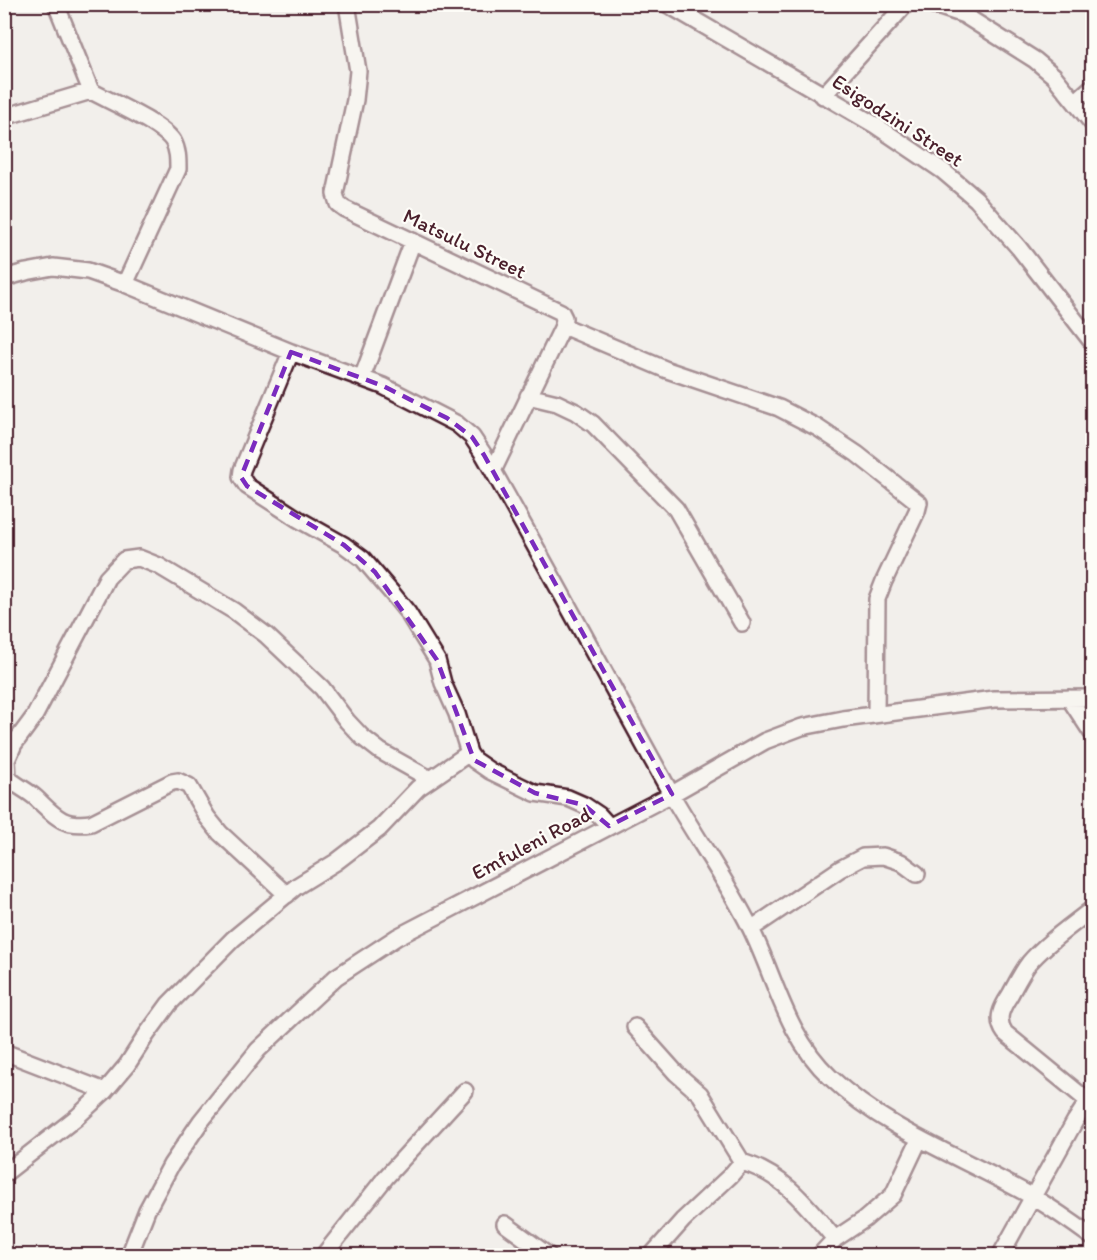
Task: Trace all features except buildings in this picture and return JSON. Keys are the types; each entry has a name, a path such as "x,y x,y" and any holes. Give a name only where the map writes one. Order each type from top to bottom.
{"street":[{"path":"56,4 91,91 148,122 172,140 178,153 178,169 125,284"},
{"name":"Matsulu Street","path":"347,4 358,71 355,100 337,178 335,194 338,204 561,312 564,318 563,326"},
{"name":"Esigodzini Street","path":"667,4 875,125 943,171 976,199 1019,249 1092,342"},
{"path":"823,96 906,4"},
{"path":"932,4 964,15 1035,60 1054,76 1092,123"},
{"path":"1075,102 1092,87"},
{"path":"4,117 91,91"},
{"path":"362,378 413,241"},
{"path":"4,278 53,267 88,271 383,386 457,424 472,437 672,794 751,929 791,1023 808,1053 830,1077 857,1099 920,1140 1032,1197 1092,1237"},
{"path":"493,471 563,326 667,370 779,408 818,428 857,454 919,503 877,599 876,715"},
{"path":"291,352 242,470 241,477 247,486 363,559 392,593 408,613 437,660 443,683 457,714 469,753 474,760 490,771 535,793 568,798 584,805 599,815 609,826"},
{"path":"528,396 557,403 576,411 593,424 676,509 742,624"},
{"path":"286,895 220,833 207,817 189,786 183,782 172,782 91,823 79,825 65,822 8,778 7,760 14,744 34,717 107,578 124,560 139,558 159,566 234,611 266,635 322,688 362,737 380,751 430,779"},
{"path":"1069,698 1092,733"},
{"name":"Emfuleni Road","path":"129,1256 147,1210 171,1165 201,1121 258,1050 336,976 397,937 672,794 774,738 802,727 994,699 1092,698"},
{"path":"4,1173 77,1117 105,1092 127,1065 169,1004 233,939 286,895 336,862 379,829 418,788 469,753"},
{"path":"751,929 840,869 863,857 883,856 901,862 917,874"},
{"path":"1000,1256 1090,1098 1005,1032 1000,1026 999,1018 1003,1006 1029,963 1048,944 1092,909"},
{"path":"635,1027 676,1073 700,1094 742,1162 762,1168 794,1192 835,1239"},
{"path":"4,1052 105,1092"},
{"path":"323,1256 386,1176 465,1091"},
{"path":"819,1256 835,1239 865,1219 893,1195 920,1140"},
{"path":"651,1256 682,1220 742,1162"},
{"path":"505,1224 549,1256"}],"highlighted area":[{"path":"291,352 383,386 447,418 472,437 672,794 609,826 584,805 535,793 474,760 437,660 375,572 344,545 247,486 241,477"}]}
